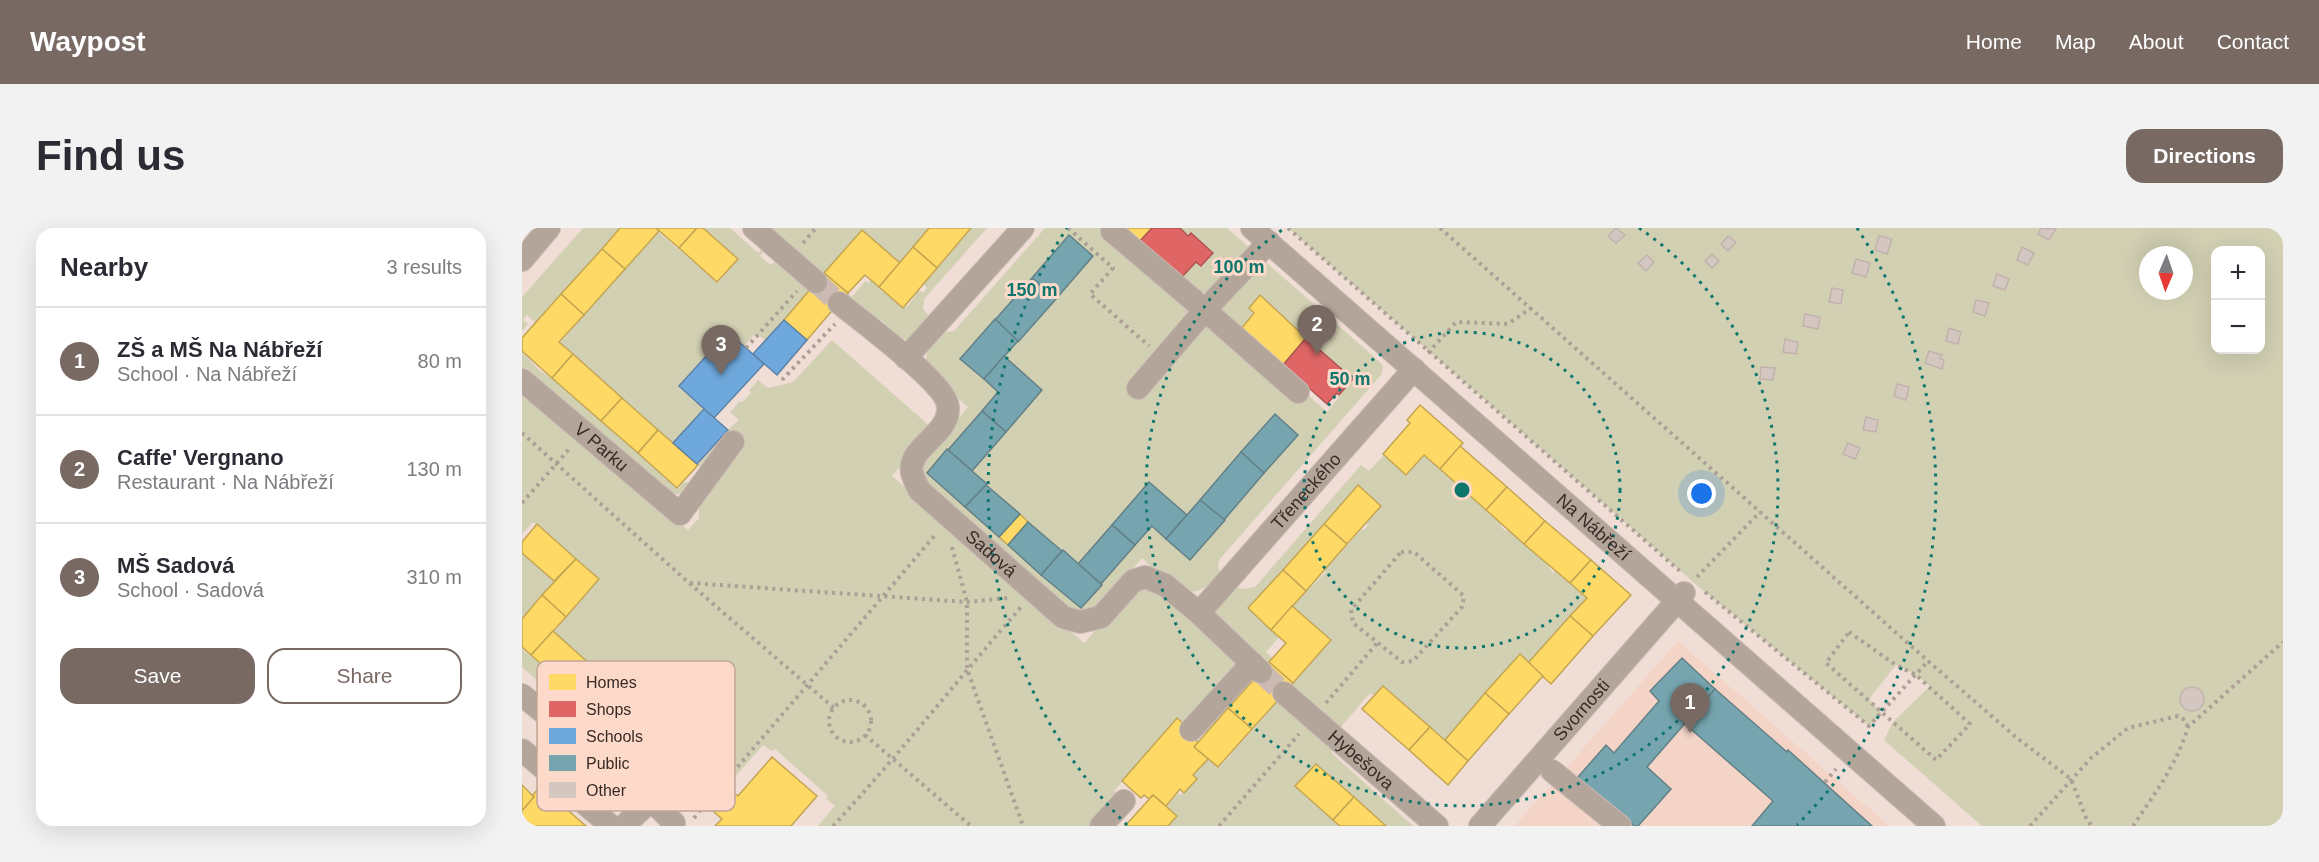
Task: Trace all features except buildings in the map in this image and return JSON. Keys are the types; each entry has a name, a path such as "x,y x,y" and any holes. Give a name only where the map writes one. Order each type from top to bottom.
{"street":[{"path":"522,260 549,228"},
{"path":"754,228 813,280"},
{"path":"906,358 1023,228"},
{"path":"1112,231 1298,392"},
{"path":"1138,388 1204,310 1261,235"},
{"name":"Na Nábřeží","path":"1261,235 1414,369 1687,590 1934,826"},
{"name":"Sadová","path":"844,307 906,358 943,393 948,407 945,424 913,459 912,473 919,490 948,520 1032,595 1063,617 1080,622 1101,617 1133,581 1145,577 1165,585 1199,613 1256,668 1191,730"},
{"name":"Třeneckého","path":"1199,613 1414,369"},
{"name":"V Parku","path":"522,380 680,514 733,442"},
{"name":"Svornosti","path":"1479,826 1687,590"},
{"name":"Hybešova","path":"1284,693 1437,826"},
{"path":"522,695 537,707"},
{"path":"522,750 537,763"},
{"path":"1552,771 1620,826"},
{"path":"1101,826 1124,801"},
{"path":"593,811 611,826"},
{"path":"624,826 640,811"},
{"path":"664,811 681,825"}],"path":[{"path":"1068,228 1113,268 1090,294 1163,358"},
{"path":"1288,228 1430,352 1687,590 1869,726 1928,661"},
{"path":"1440,228 1928,661 2017,738 2071,779 2087,820 2092,826"},
{"path":"2277,228 2283,234"},
{"path":"746,348 813,280"},
{"path":"782,380 844,307"},
{"path":"1414,369 1455,322 1508,324 1531,308"},
{"path":"522,503 584,432"},
{"path":"522,433 689,583 834,708"},
{"path":"1705,569 1760,512"},
{"path":"735,770 948,520"},
{"path":"948,520 967,602 967,669 1023,826"},
{"path":"1401,552 1414,552 1464,596 1462,607 1413,660 1402,662 1378,642 1353,623 1351,610 1401,552"},
{"path":"689,583 967,602 1032,595"},
{"path":"833,826 894,760 967,669 1032,595"},
{"path":"1850,632 1896,665 1916,675 1970,724 1936,760 1882,713 1826,663 1850,632"},
{"path":"2133,826 2164,780 2183,744 2188,727 2283,642"},
{"path":"845,701 858,702 863,705 870,717 869,729 865,735 853,742 834,734 829,721 834,708 845,701"},
{"path":"2030,826 2091,758 2128,728 2178,716 2185,720 2188,727"},
{"path":"865,735 971,826"},
{"path":"1825,782 1839,766"},
{"path":"681,825 697,811"}],"shaded area":[{"path":"583,228 620,228 536,323 527,315 523,320 528,324 522,331 522,297"},
{"path":"703,228 730,228 758,253 765,246 760,256 771,265 776,260 812,287 766,341 756,333 744,346 728,333 679,387 704,410 674,444 559,344 658,232 718,283 738,259"},
{"path":"770,228 931,228 900,264 821,278"},
{"path":"972,228 987,228 924,299 923,309 933,321 915,336 900,339 883,332 888,326 881,320 876,326 845,298 848,294 852,297 865,281 868,283 871,280 903,307 908,306 919,290 923,293 927,288 924,284"},
{"path":"1045,228 1114,228 1309,389 1307,394 1327,412 1353,379 1261,296 1249,309 1253,312 1241,329 1221,310 1260,257 1383,367 1381,375 1220,559 1218,566 1220,573 1202,589 1194,592 1177,588 1142,558 1098,609 1075,615 921,479 924,458 968,407 932,373 926,357 929,349 945,332 954,331"},
{"path":"1180,228 1227,228 1252,250 1207,292 1200,292 1182,278 1196,262 1202,267 1213,254 1191,234 1189,236"},
{"path":"1288,228 2283,228 2283,826 1982,826 1884,740 1893,722 1930,686 1916,675 1896,665 1869,699 1882,713 1869,726 1693,582"},
{"path":"832,340 933,429 892,476 1084,643 1130,592 1139,587 1160,593 1257,677 1205,736 1194,727 1190,731 1176,719 1114,791 1120,796 1092,826 818,826 835,806 826,799 828,796 775,749 772,751 763,745 735,777 735,661 586,661 553,633 599,580 533,522 522,534 522,385 688,530 699,518 699,503 742,451 734,444 683,494 668,494 522,368 522,352 540,371 552,378 678,489 684,482 690,483 702,469 698,465 739,420 730,412 751,393 749,391 758,380 768,388 793,382"},
{"path":"1384,455 1407,475 1424,455 1456,484 1455,486 1502,525 1501,527 1508,530 1550,566 1553,573 1555,571 1587,598 1530,664 1464,720 1445,741 1370,693 1340,728 1289,688 1293,683 1292,606 1326,572 1325,570 1362,529 1364,530 1368,525 1366,524 1381,506 1358,486 1249,609 1279,637 1266,652 1273,658 1266,667 1214,612 1234,586 1242,589 1255,587 1361,465 1369,471"},
{"path":"522,554 555,582 522,619"},
{"path":"1678,641 1889,826 1515,826"},
{"path":"522,649 537,662 537,680 522,667"},
{"path":"1281,698 1334,744 1332,753 1337,758 1413,826 1386,826 1316,764 1296,787 1340,826 1168,826 1177,816 1166,807 1178,793 1181,795 1193,784 1193,776 1208,759 1219,768"}],"tunnel":[{"path":"816,282 839,303"},
{"path":"1261,672 1284,693"}],"place":[{"name":"Caffe' Vergnano","path":"1317,355"},
{"name":"MŠ Sadová","path":"721,375"},
{"name":"ZŠ a MŠ Na Nábřeží","path":"1690,733"}]}
